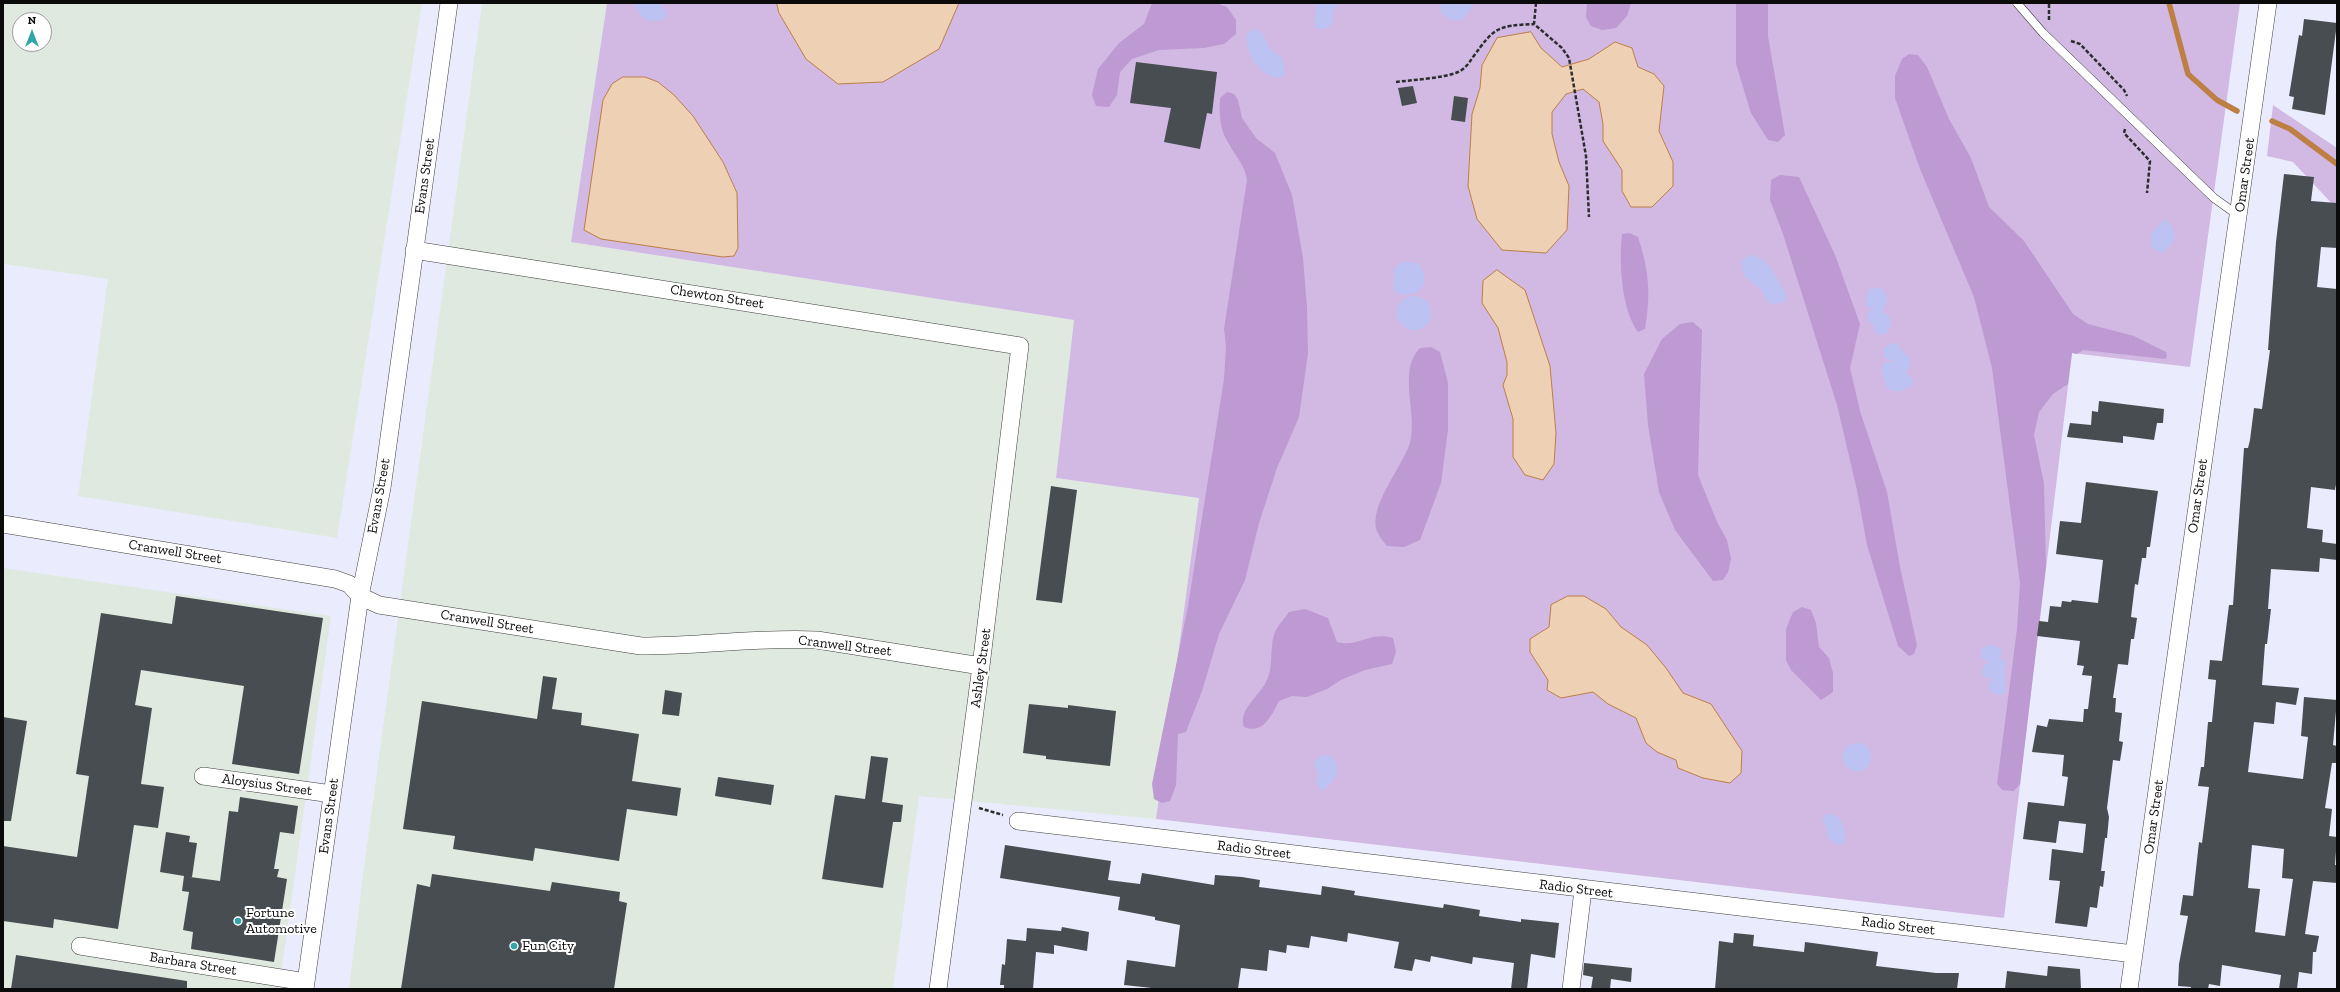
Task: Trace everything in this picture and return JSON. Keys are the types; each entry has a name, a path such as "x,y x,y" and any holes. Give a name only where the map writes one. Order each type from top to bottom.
{"street":[{"name":"Evans Street","path":"305,985 360,596 382,488 449,3"},
{"name":"Omar Street","path":"2129,989 2216,371 2240,217 2268,3"},
{"name":"Chewton Street","path":"414,250 1020,346"},
{"name":"Ashley Street","path":"938,989 981,666 1020,346"},
{"name":"Cranwell Street","path":"3,524 335,579 349,584 360,596 379,605 642,646 682,646 795,639 816,640 981,666"},
{"name":"Aloysius Street","path":"203,776 332,794"},
{"name":"Radio Street","path":"1018,821 1583,890 2134,954"},
{"path":"1571,989 1583,890"},
{"name":"Barbara Street","path":"80,946 305,985"}],"lane":[{"path":"2017,3 2044,33 2197,183 2214,198 2240,217"}],"path":[{"path":"1534,24 1536,3"},
{"path":"2049,3 2049,24"},
{"path":"1396,82 1458,72 1466,66 1486,37 1497,29 1510,25 1534,24 1562,48 1569,58 1574,96 1586,156 1589,217"},
{"path":"2065,39 2080,44 2124,90 2127,99"},
{"path":"2125,123 2124,133 2150,161 2147,194"},
{"path":"962,804 990,810 1018,821"}],"shaded area":[{"path":"3,3 422,3 337,538 78,496 108,279 3,264"},
{"path":"482,3 607,3 571,242 1074,320 1056,478 1199,498 1156,819 919,796 893,989 349,989 364,867"},
{"path":"607,3 2240,3 2190,367 2072,353 2004,918 1156,819 1199,498 1056,478 1074,320 571,242"},
{"path":"777,3 959,3 939,49 883,82 838,84 806,59 779,13"},
{"path":"1152,3 1217,3 1227,7 1236,20 1236,34 1224,44 1204,48 1159,50 1132,59 1120,72 1117,95 1109,107 1096,106 1092,95 1098,69 1119,43 1144,24"},
{"path":"1587,3 1631,3 1627,16 1616,28 1602,30 1591,26 1586,17"},
{"path":"1736,3 1768,3 1768,36 1785,135 1778,142 1768,140 1751,113 1736,64"},
{"path":"1531,32 1541,48 1562,67 1589,59 1615,42 1632,48 1638,67 1654,74 1664,86 1659,131 1673,162 1673,186 1652,207 1631,207 1622,191 1622,170 1603,141 1603,124 1599,102 1583,89 1566,94 1552,112 1552,134 1559,162 1569,186 1567,230 1546,253 1502,250 1477,219 1468,186 1472,114 1480,88 1482,65 1497,38"},
{"path":"1909,54 1918,55 1927,67 1949,119 1971,158 1989,207 2024,241 2073,314 2088,324 2134,336 2166,352 2167,356 2165,359 2083,350 2077,354 2072,353 2068,384 2053,394 2039,412 2034,435 2044,484 2046,566 2020,784 2014,791 2002,790 1997,784 2017,629 2020,583 1992,368 1974,297 1920,169 1895,98 1895,76 1902,59"},
{"path":"623,77 645,77 658,82 674,95 693,116 723,162 737,193 738,248 734,256 723,257 601,239 584,230 603,100 612,84"},
{"path":"1227,92 1234,94 1238,100 1242,118 1256,138 1275,153 1292,195 1303,258 1307,308 1308,353 1299,417 1277,468 1259,523 1245,580 1219,634 1202,691 1186,732 1178,734 1176,785 1170,801 1162,803 1154,799 1152,784 1188,606 1224,379 1226,346 1224,329 1247,180 1242,165 1226,139 1222,128 1220,98"},
{"path":"2273,105 2337,148 2337,209 2293,162 2267,156"},
{"path":"1780,175 1799,177 1835,255 1860,324 1850,368 1860,411 1887,492 1900,567 1917,645 1914,654 1909,656 1898,646 1867,545 1857,490 1837,405 1783,234 1770,200 1771,180"},
{"path":"1629,233 1638,237 1645,261 1648,283 1648,305 1645,329 1638,332 1628,311 1622,285 1622,234"},
{"path":"1497,270 1525,290 1550,366 1556,433 1554,464 1543,480 1525,475 1513,457 1513,419 1503,385 1507,375 1507,362 1498,328 1482,303 1483,281"},
{"path":"1693,322 1702,330 1698,475 1717,522 1727,540 1731,559 1728,572 1723,580 1713,581 1675,530 1659,492 1648,425 1644,374 1662,339 1680,324"},
{"path":"1431,347 1440,352 1448,383 1448,430 1441,483 1420,540 1404,547 1387,546 1378,533 1376,523 1377,512 1381,500 1410,443 1412,419 1409,380 1413,357 1420,348"},
{"path":"3,568 331,616 279,989 3,989"},
{"path":"1568,596 1584,596 1606,609 1621,627 1647,645 1666,668 1683,693 1711,704 1742,751 1741,773 1730,783 1703,778 1678,768 1676,760 1657,752 1646,743 1636,718 1608,704 1593,692 1561,698 1547,690 1548,680 1530,652 1530,639 1549,627 1551,605"},
{"path":"1802,607 1811,610 1816,623 1819,647 1829,658 1833,673 1833,692 1821,700 1791,670 1786,660 1786,629 1793,612"},
{"path":"1305,609 1328,618 1337,642 1351,643 1385,636 1393,638 1396,652 1392,664 1365,670 1307,697 1292,696 1279,701 1270,717 1262,726 1251,729 1244,727 1243,721 1246,709 1263,687 1269,676 1272,643 1276,630 1289,612"}],"sand":[{"path":"632,3 661,3 667,15 661,21 645,20"},
{"path":"1316,3 1338,3 1333,12 1333,22 1328,28 1319,29 1315,27"},
{"path":"1441,3 1472,3 1472,6 1463,19 1453,21 1441,13"},
{"path":"1255,29 1262,33 1271,50 1282,58 1285,73 1283,77 1268,75 1261,70 1251,57 1248,49 1247,33"},
{"path":"2165,219 2173,228 2175,238 2168,248 2161,253 2151,247 2151,234"},
{"path":"1749,255 1762,259 1771,269 1786,294 1785,302 1775,304 1769,303 1760,289 1744,276 1741,261"},
{"path":"1403,262 1418,263 1424,274 1423,286 1418,292 1403,295 1394,291 1393,282 1395,268"},
{"path":"1869,289 1881,289 1887,297 1887,302 1883,312 1889,316 1891,325 1887,333 1879,335 1874,329 1874,325 1868,321 1867,313 1873,309 1867,307 1865,299"},
{"path":"1411,296 1417,296 1426,301 1430,307 1430,319 1426,325 1417,330 1411,330 1402,325 1397,316 1397,310 1402,301"},
{"path":"1897,343 1910,360 1910,367 1906,370 1906,374 1914,380 1911,386 1899,392 1887,389 1881,369 1885,362 1895,361 1884,358 1884,348 1890,344"},
{"path":"1988,645 1995,645 2001,650 2002,654 1999,657 2006,662 2004,673 2006,691 2002,695 1995,694 1990,690 1989,685 1993,679 1987,679 1982,674 1983,667 1989,661 1981,658 1980,650"},
{"path":"1857,743 1867,747 1871,757 1867,767 1857,771 1847,767 1843,757 1847,747"},
{"path":"1322,755 1331,756 1336,763 1337,773 1334,779 1322,791 1316,784 1319,775 1315,766 1315,761"},
{"path":"1826,814 1835,815 1840,819 1845,834 1844,843 1838,845 1829,839 1822,819"}],"building":[{"path":"2304,19 2337,23 2325,115 2292,109 2294,97 2289,96 2299,35 2302,36"},
{"path":"1136,62 1217,72 1212,114 1207,113 1200,149 1164,142 1171,108 1130,103"},
{"path":"1413,86 1417,103 1402,106 1398,88"},
{"path":"1454,96 1468,98 1465,122 1451,120"},
{"path":"2284,174 2314,177 2311,201 2337,203 2337,248 2321,247 2317,287 2337,289 2337,479 2335,490 2311,487 2307,528 2323,530 2322,542 2337,544 2337,560 2320,558 2319,572 2271,569 2268,609 2271,609 2267,644 2265,644 2262,685 2299,688 2296,705 2276,702 2274,724 2254,722 2248,772 2303,779 2308,737 2301,736 2304,697 2337,700 2333,745 2337,746 2337,763 2332,763 2325,808 2332,809 2329,836 2337,837 2335,865 2337,865 2337,883 2313,881 2305,934 2319,936 2316,952 2313,952 2312,974 2299,972 2297,989 2279,989 2281,975 2222,965 2220,986 2209,984 2208,989 2191,989 2191,987 2178,986 2179,964 2188,916 2180,915 2183,895 2193,896 2199,842 2202,843 2209,787 2198,786 2201,767 2204,767 2208,722 2212,722 2216,680 2208,679 2210,660 2222,661 2229,605 2233,605 2244,448 2248,448 2250,440 2254,408 2262,409 2270,350 2268,350 2276,242","holes":["2252,845 2284,849 2282,878 2293,879 2285,936 2255,932 2260,889 2248,888"]},
{"path":"2099,401 2164,409 2163,423 2157,423 2154,440 2123,436 2123,443 2067,437 2070,423 2091,425 2092,411 2098,412"},
{"path":"2086,482 2158,491 2150,547 2147,547 2146,558 2142,558 2138,585 2135,584 2131,617 2137,618 2134,639 2131,639 2128,665 2118,664 2113,698 2116,698 2115,712 2122,713 2119,741 2123,742 2120,761 2113,760 2107,808 2109,817 2107,838 2105,838 2101,871 2105,871 2103,887 2100,886 2097,908 2090,907 2087,927 2055,923 2060,881 2049,880 2052,849 2083,853 2086,824 2059,821 2056,843 2023,839 2028,802 2064,806 2068,777 2062,776 2064,755 2032,752 2037,725 2047,727 2049,719 2083,722 2084,709 2088,709 2092,676 2082,675 2084,666 2077,665 2080,641 2037,636 2039,621 2048,622 2050,606 2061,607 2062,601 2071,602 2072,600 2098,603 2103,560 2056,554 2060,521 2081,523"},
{"path":"1051,486 1077,490 1062,603 1036,600"},
{"path":"176,596 323,618 299,774 232,764 244,686 141,670 135,705 152,708 141,784 164,787 158,828 134,825 118,929 54,919 53,928 3,921 3,846 77,857 89,776 76,774 101,613 172,624"},
{"path":"543,676 557,678 552,709 582,713 581,725 639,734 632,781 681,788 677,816 627,809 619,861 535,848 533,861 453,849 455,836 403,829 422,701 537,719"},
{"path":"665,690 682,693 679,716 662,714"},
{"path":"1029,704 1068,708 1068,705 1116,711 1110,766 1046,759 1046,756 1023,753"},
{"path":"3,717 27,721 11,821 3,821"},
{"path":"871,756 888,758 882,802 903,805 901,822 893,822 883,888 822,879 835,795 865,799"},
{"path":"718,777 774,785 771,805 715,796"},
{"path":"240,797 298,806 294,834 280,832 274,869 279,869 277,877 287,879 274,962 191,949 193,932 183,930 189,892 182,891 184,876 160,872 166,832 190,836 189,842 197,843 192,877 190,877 220,881 229,811 238,812"},
{"path":"1005,845 1111,861 1108,880 1140,884 1142,873 1214,885 1215,875 1242,877 1260,880 1259,887 1321,895 1322,886 1355,891 1354,895 1443,908 1444,904 1480,910 1479,916 1521,922 1521,919 1559,923 1555,958 1531,954 1527,989 1511,989 1514,963 1473,957 1472,964 1431,956 1430,962 1415,959 1412,971 1394,968 1399,942 1348,933 1347,942 1311,936 1309,948 1287,945 1286,953 1269,950 1267,971 1241,968 1238,989 1161,989 1124,985 1127,960 1175,967 1180,925 1155,920 1155,917 1118,910 1120,897 1000,878"},
{"name":"Fun City","path":"432,874 550,891 552,882 620,892 619,901 627,903 614,989 401,989 417,884 430,887"},
{"path":"1062,927 1089,932 1087,951 1054,945 1054,954 1036,952 1033,989 1004,989 1004,985 1000,985 1002,964 1005,965 1007,939 1026,941 1027,928 1061,931"},
{"path":"1734,933 1754,935 1753,946 1804,952 1805,942 1878,952 1876,966 1936,973 1959,973 1957,989 1715,989 1719,941 1733,943"},
{"path":"16,955 187,981 187,989 11,989"},
{"path":"1584,963 1632,968 1631,982 1611,979 1610,989 1591,989 1593,977 1583,975"},
{"path":"2048,966 2080,969 2081,989 2005,989 2007,971 2047,976"}],"waterway":[{"path":"2169,3 2188,74 2217,100 2237,111"},
{"path":"2272,121 2290,129 2337,164"}],"place":[{"name":"Fortune Automotive","path":"238,921"},
{"name":"Fun City","path":"514,946"}]}
